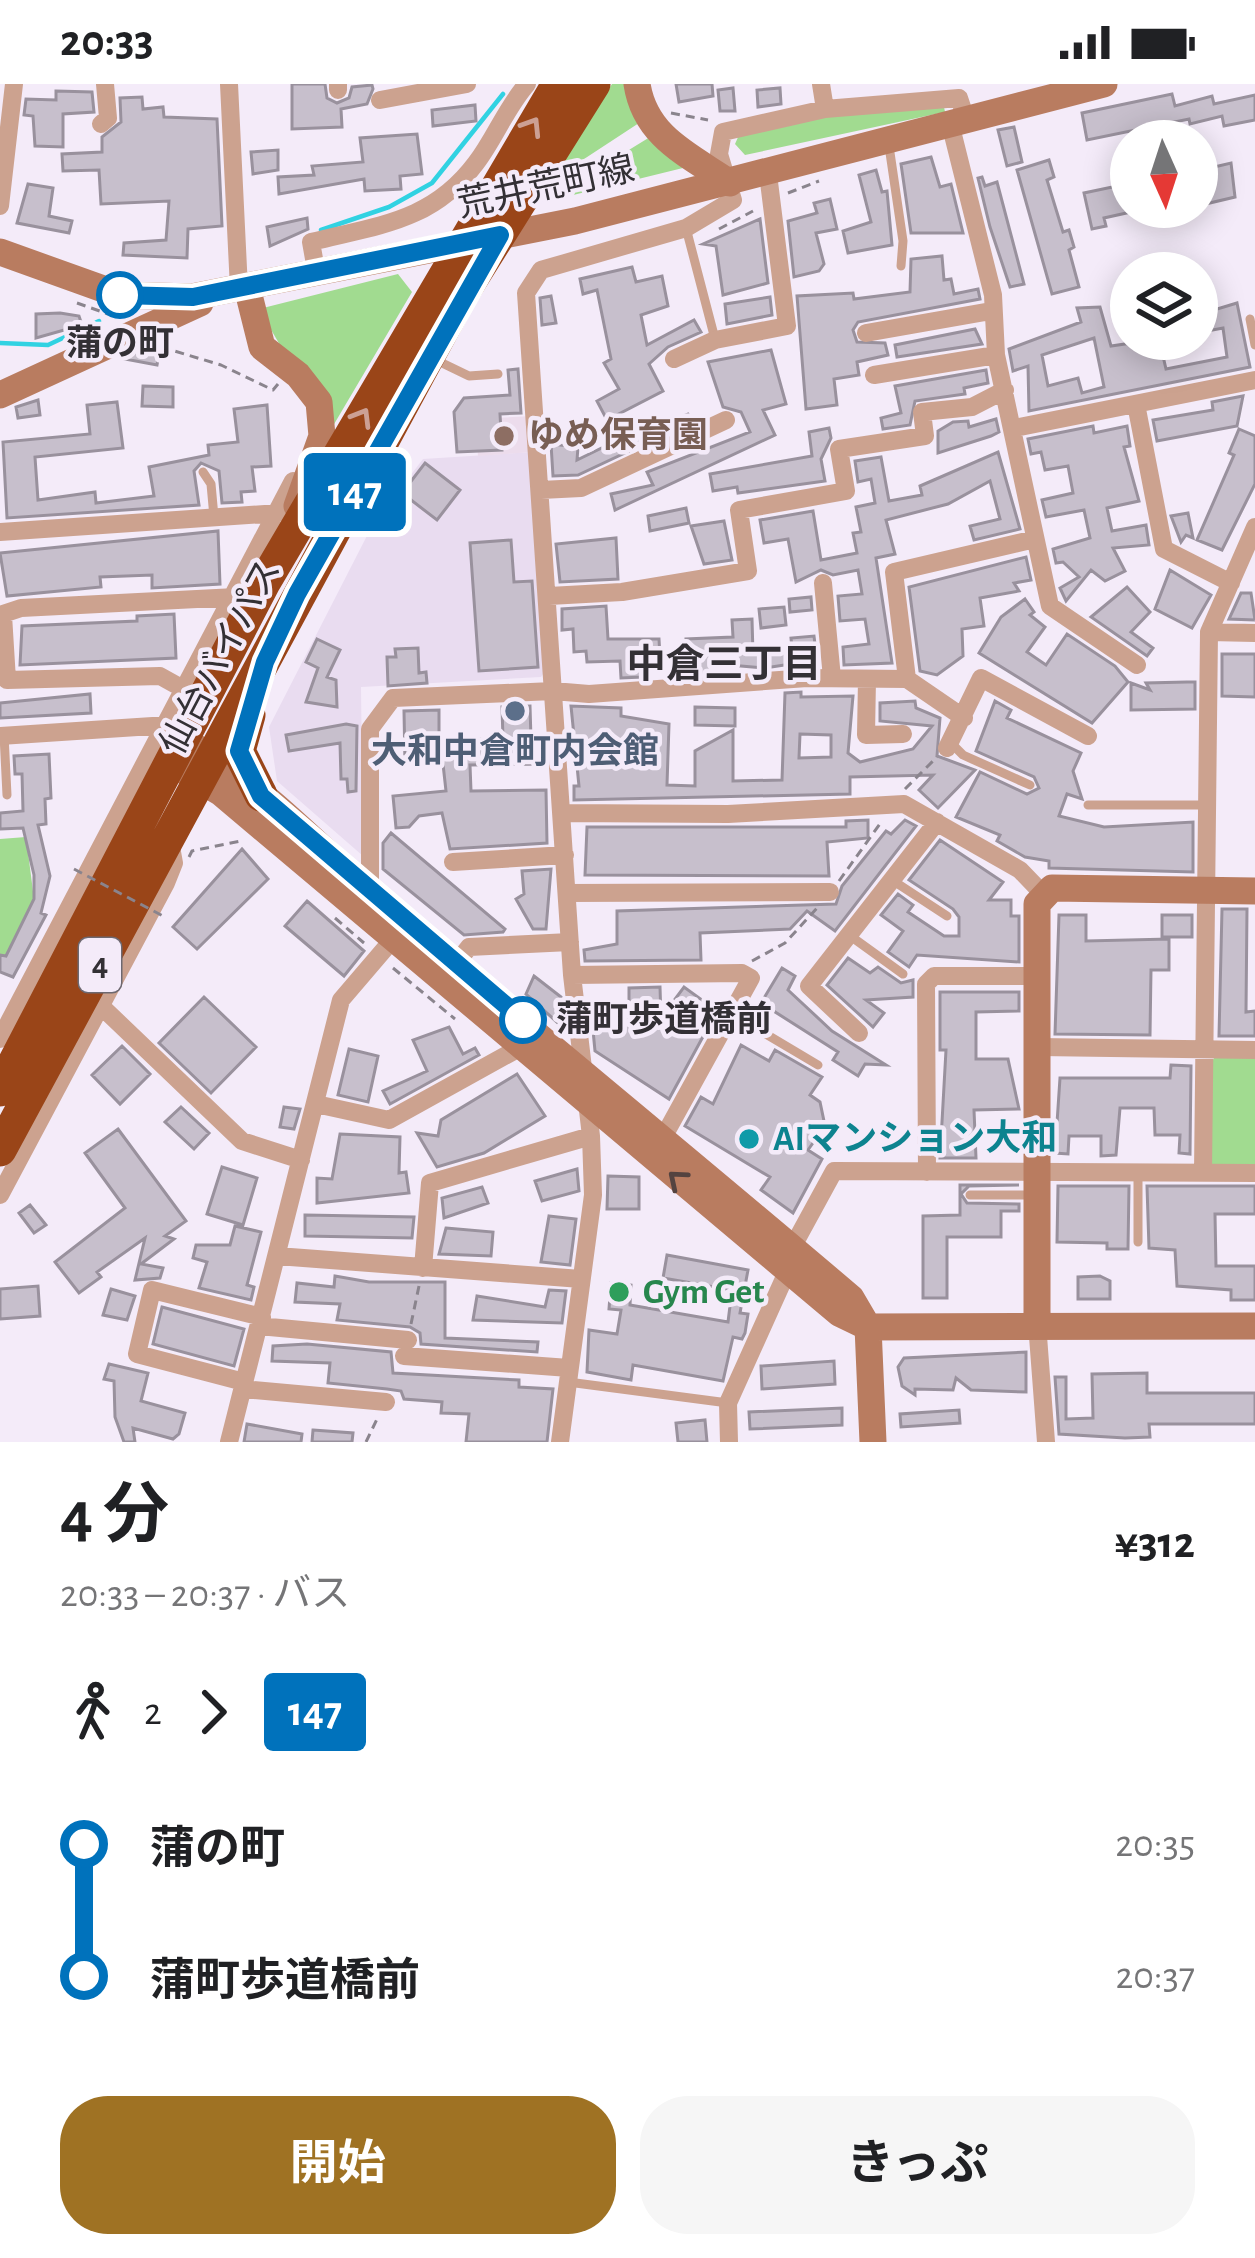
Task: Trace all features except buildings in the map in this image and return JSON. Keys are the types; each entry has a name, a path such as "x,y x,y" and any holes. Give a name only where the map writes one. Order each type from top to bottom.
{"highway":[{"name":"仙台バイパス","path":"0,1090 187,753 251,589 558,84"},
{"name":"仙台バイパス","path":"0,1150 180,845 187,753 265,662 500,235 594,84"},
{"path":"261,796 239,751 265,662"}],"street":[{"path":"0,206 14,84"},
{"path":"101,124 108,118 105,84"},
{"path":"230,84 235,289 270,368 303,400 309,419 304,452 251,589"},
{"path":"380,100 467,84"},
{"path":"316,270 311,242 412,216 443,198 476,163 525,84"},
{"path":"637,84 651,125 676,149 730,183"},
{"path":"648,84 666,128 719,154"},
{"path":"820,84 825,109"},
{"name":"荒井荒町線","path":"0,252 120,295 166,299 235,289 768,174 888,140 953,106 1104,84"},
{"path":"560,1442 593,1195 588,1103 572,975 526,302 529,282 542,270 686,228 734,200 719,154 723,132 825,109 953,106 993,296 996,355 1050,606 1137,665"},
{"path":"674,359 716,340 787,326 768,174"},
{"path":"0,395 235,289"},
{"path":"866,333 991,311"},
{"path":"0,1040 187,753 187,691 251,589 314,459 322,418 310,387 262,347"},
{"path":"874,374 996,355"},
{"path":"1015,428 1255,380"},
{"path":"549,596 622,592 748,571 739,510 846,490 839,449 925,436 922,412 972,407 1005,390"},
{"path":"1136,404 1164,549 1231,583"},
{"path":"541,490 580,488 726,420"},
{"path":"0,532 280,513"},
{"path":"1203,1173 1209,632 1255,527"},
{"path":"907,679 895,572 1035,539"},
{"path":"823,583 832,679"},
{"path":"187,691 160,676 7,680 1,615 21,608 251,589"},
{"path":"1209,632 1255,633"},
{"path":"949,746 981,678 1088,736"},
{"path":"867,679 866,735 902,734"},
{"path":"229,1442 341,1000 381,930 370,728 393,698 907,679 964,718"},
{"path":"2,735 187,753 261,796 381,930 455,965 664,1136 839,1313 868,1327 1255,1326"},
{"path":"187,753 381,930 588,1103 790,1260"},
{"path":"562,813 891,808 904,803 1019,870 1045,896"},
{"path":"859,1033 808,986 937,822"},
{"path":"0,1195 166,883 180,845"},
{"path":"453,862 565,855"},
{"path":"1046,1442 1037,1323 1037,904 1052,888 1255,891"},
{"path":"567,893 830,892"},
{"path":"455,965 469,947 570,942"},
{"path":"572,975 742,973 751,978 664,1136"},
{"path":"928,1172 926,984 934,976 1038,976"},
{"path":"102,1007 242,1141 302,1160"},
{"path":"316,1104 389,1120 521,1047"},
{"path":"1039,1047 1255,1050"},
{"path":"423,1268 430,1183 591,1136"},
{"path":"728,1442 728,1402 834,1171 928,1172 1037,1184 1138,1173 1255,1173"},
{"path":"277,1256 581,1279"},
{"path":"386,1402 244,1385 137,1354 152,1290 260,1322 568,1375"},
{"path":"868,1327 873,1442"}],"lane":[{"path":"888,140 903,241 901,266"},
{"path":"686,228 716,340"},
{"path":"1250,319 1255,345"},
{"path":"441,349 469,376 498,374"},
{"path":"203,472 211,484 214,517"},
{"path":"2,735 7,795"},
{"path":"949,746 1030,785"},
{"path":"1088,805 1207,805"},
{"path":"891,880 947,916"},
{"path":"848,935 903,974"},
{"path":"732,1014 818,1065"},
{"path":"1138,1173 1138,1242"},
{"path":"970,1196 1037,1184"},
{"path":"568,1375 728,1402"}],"path":[{"path":"714,232 768,204"},
{"path":"158,346 221,365 273,389 279,382"},
{"path":"891,808 949,746"},
{"path":"180,845 246,840"},
{"path":"74,869 163,916"},
{"path":"331,915 381,930 457,1021"}],"shaded area":[{"name":"ゆめ保育園","path":"531,416 533,452 478,456 475,419"},
{"path":"533,452 547,668 541,677 361,687 363,856 277,781 269,727 373,524 423,459"}],"green space":[{"path":"612,84 630,84 639,123 552,180"},
{"path":"944,107 945,112 745,155 735,144 739,135 827,117"},
{"path":"650,137 687,167 565,197 562,191"},
{"path":"398,274 412,292 330,431 259,309"},
{"path":"26,837 34,899 6,956 0,955 0,839"},
{"path":"1216,1056 1255,1056 1255,1168 1216,1168 1208,1162 1210,1063"}],"waterway":[{"path":"321,230 389,207 432,183 503,94"},
{"path":"0,343 48,345 99,321"}],"bus line":[{"name":"147","path":"120,295 193,297 500,235 461,296 297,594 265,662 239,751 261,796 406,925 523,1020"}],"place":[{"name":"蒲の町","path":"120,295"},
{"name":"ゆめ保育園","path":"504,436"},
{"name":"大和中倉町内会館","path":"515,711"},
{"name":"蒲町歩道橋前","path":"523,1020"},
{"name":"AIマンション大和","path":"749,1139"},
{"name":"Gym Get","path":"619,1292"}],"district":[{"name":"中倉三丁目","path":"724,665"}]}
